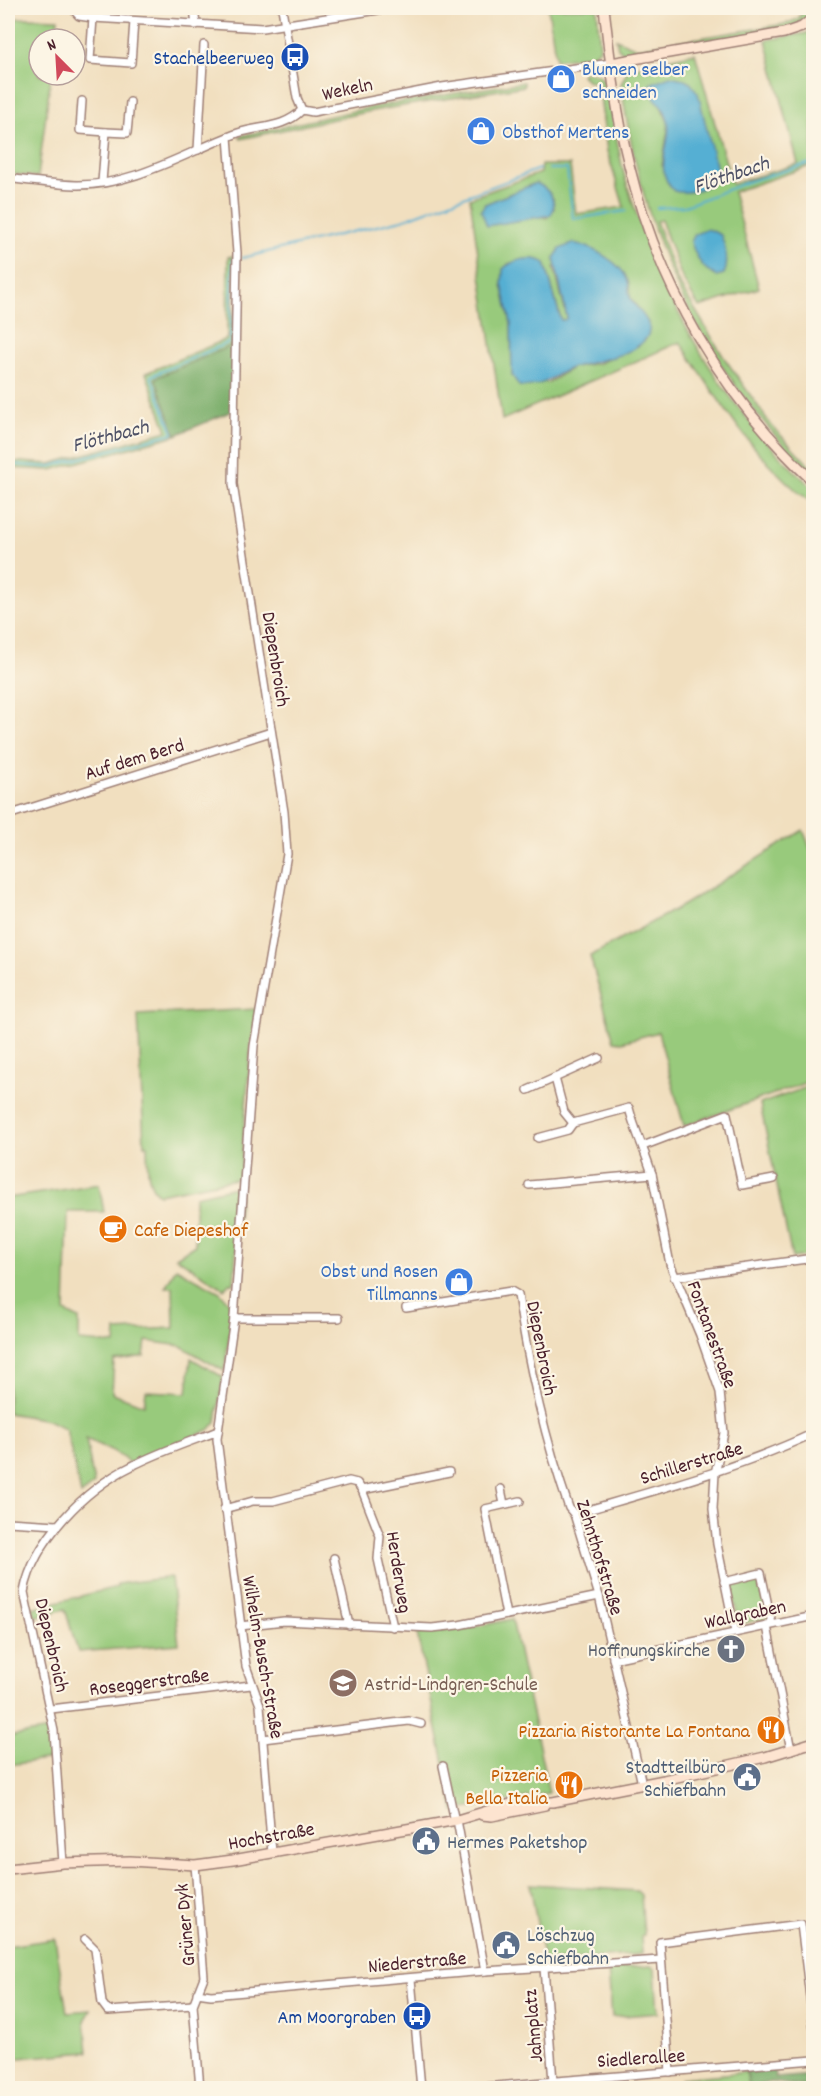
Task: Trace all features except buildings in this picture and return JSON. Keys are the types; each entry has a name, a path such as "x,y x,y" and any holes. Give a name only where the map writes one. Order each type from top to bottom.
{"street":[{"path":"72,8 79,16 93,18 262,28 391,8"},
{"path":"194,8 196,25"},
{"path":"282,8 297,98 302,110"},
{"path":"604,8 630,171 652,237 674,291 705,349 735,394 775,443 813,482"},
{"path":"93,18 90,60 131,63 134,21"},
{"path":"611,63 784,33 813,20"},
{"path":"198,150 204,45"},
{"name":"Wekeln","path":"8,178 78,185 102,182 141,173 228,137 286,122 302,110 313,112 442,87 611,63"},
{"path":"82,101 80,130 127,133 130,102"},
{"path":"102,182 106,132"},
{"name":"Diepenbroich","path":"228,137 237,253 233,484 284,812 287,854 254,1046 242,1183 234,1318"},
{"name":"Auf dem Berd","path":"8,815 271,732"},
{"path":"528,1090 599,1058"},
{"path":"555,1078 564,1112 573,1123"},
{"name":"Fontanestraße","path":"538,1138 568,1130 573,1123 629,1108 637,1137 643,1146 652,1174 674,1277 700,1335 720,1392 724,1433 716,1473 713,1509 735,1632"},
{"path":"643,1146 727,1114 742,1185 774,1179"},
{"path":"529,1185 652,1174"},
{"path":"674,1277 813,1258"},
{"name":"Diepenbroich","path":"406,1308 511,1291 518,1295 529,1372 548,1447"},
{"path":"218,1431 234,1318 339,1318"},
{"name":"Diepenbroich","path":"63,1863 58,1766 51,1709 24,1592 27,1575 57,1525 90,1495 131,1466 218,1431"},
{"name":"Wilhelm-Busch-Straße","path":"218,1431 224,1509 240,1626 251,1685 260,1705 272,1853"},
{"path":"812,1433 813,1443"},
{"name":"Schillerstraße","path":"574,1514 716,1473 759,1458 812,1433"},
{"name":"Zehnthofstraße","path":"548,1447 569,1508 574,1514 599,1596 642,1784"},
{"path":"224,1509 253,1501 273,1501 349,1481 357,1483 362,1490 449,1472"},
{"name":"Herderweg","path":"362,1490 380,1536 378,1559 393,1627"},
{"path":"501,1490 504,1504"},
{"path":"506,1616 485,1509 520,1501"},
{"path":"8,1522 57,1525"},
{"path":"334,1558 349,1625"},
{"path":"724,1580 761,1573 791,1750"},
{"path":"240,1626 284,1621 393,1627 459,1625 599,1596"},
{"name":"Wallgraben","path":"613,1659 813,1616"},
{"name":"Roseggerstraße","path":"51,1709 251,1685"},
{"path":"263,1739 409,1721 421,1724"},
{"name":"Hochstraße","path":"8,1869 63,1863 195,1864 272,1853 482,1815 517,1802 553,1802 642,1784 791,1750 813,1742"},
{"path":"443,1766 453,1817 457,1820 484,1971"},
{"name":"Grüner Dyk","path":"195,1864 204,1977 193,2005 200,2088"},
{"path":"670,2072 660,1942 801,1924 813,2030"},
{"path":"85,1939 95,1949 102,2003 108,2011 193,2005"},
{"name":"Niederstraße","path":"197,1993 211,1995 484,1971 661,1960"},
{"name":"Jahnplatz","path":"544,1968 553,2081"},
{"path":"411,1979 421,2088"},
{"name":"Siedlerallee","path":"471,2088 813,2060"}],"green space":[{"path":"548,8 597,8 600,49 593,55 556,60"},
{"path":"805,8 813,8 802,21 787,29 633,53 624,53 618,48 616,39 637,48 785,24 798,19"},
{"path":"8,19 58,19 57,27 27,27 27,87 49,87 38,177 8,173"},
{"path":"813,32 813,165 733,192 759,288 699,307 682,278 661,220 656,221 677,280 723,356 771,425 813,469 813,477 773,433 738,389 708,344 682,297 662,249 645,198 631,143 621,84 627,71 695,53 732,184 798,164 766,40","holes":["660,104 718,175 662,166 669,124"]},
{"path":"585,72 597,74 603,79 626,181 640,225 676,308 698,348 750,422 813,488 813,503 780,476 748,440 680,342 502,420 470,198 540,173 541,165 570,165 576,214 624,207 607,151 598,81 589,82 582,75","holes":["536,183 553,198 554,209 547,218 485,204","603,257 615,264 629,283 630,297 648,323 646,339 629,350 599,363 573,367 548,383 512,375 511,323 502,284 508,264 532,259 545,263 561,320 564,321 567,318 554,267"]},
{"path":"524,82 524,86 372,111 241,139 240,136 372,107"},
{"path":"234,256 233,345 155,378 176,435 51,470 8,468 8,461 50,464 167,431 146,373 227,339 228,257"},
{"path":"233,345 232,411 176,435 155,378"},
{"path":"803,830 811,850 814,849 813,1080 684,1126 658,1032 622,1042 614,1041 590,956 685,904"},
{"path":"257,1009 251,1046 240,1178 159,1194 149,1179 147,1145 144,1145 138,1015"},
{"path":"813,1085 813,1255 792,1258 760,1104"},
{"path":"99,1184 104,1212 68,1212 65,1312 79,1319 79,1341 115,1344 116,1331 174,1328 173,1287 165,1287 176,1268 220,1292 231,1305 233,1312 224,1371 181,1346 146,1341 144,1356 114,1361 112,1393 144,1405 146,1391 187,1393 191,1358 223,1377 216,1422 209,1430 130,1463 113,1451 86,1439 94,1484 81,1495 66,1429 48,1420 8,1413 8,1198"},
{"path":"240,1186 234,1284 229,1283 224,1289 176,1257 195,1245 195,1196"},
{"path":"171,1577 179,1644 78,1652 65,1609 35,1617 32,1608 117,1587 117,1584"},
{"path":"759,1577 768,1618 739,1624 730,1584"},
{"path":"512,1619 549,1793 454,1811 417,1633 465,1629"},
{"path":"49,1730 52,1759 8,1765 8,1737"},
{"path":"530,1884 637,1891 641,1895 644,1935 641,1936 642,1954 544,1962"},
{"path":"55,1939 67,2012 91,2010 85,2021 88,2052 8,2059 8,1946"},
{"path":"651,1966 655,1969 658,2013 612,2017 608,1969"},
{"path":"775,2070 776,2078 813,2075 813,2088 771,2082 750,2088 746,2072"},
{"path":"746,2072 750,2088 682,2088 681,2078"}],"water":[{"path":"670,76 688,80 698,93 718,175 709,184 692,191 674,191 664,171 668,122 664,109 650,93 650,84"},
{"path":"536,183 551,196 554,205 551,215 487,226 481,210 485,204"},
{"path":"708,229 721,235 727,259 724,274 716,276 706,269 700,262 691,242 695,234"},
{"path":"573,243 605,256 625,274 631,299 649,325 648,335 643,342 625,353 574,367 535,385 519,386 512,375 511,323 502,284 503,269 523,259 535,259 545,263 561,320 564,320 567,318 554,258 560,249"}],"waterway":[{"name":"Flöthbach","path":"657,208 685,206 750,181 814,162"},
{"name":"Flöthbach","path":"242,258 402,220 539,169"},
{"name":"Flöthbach","path":"549,169 567,169 573,219 626,211"},
{"name":"Flöthbach","path":"8,464 48,467 173,433 151,376 230,342 233,260"}],"place":[{"name":"Stachelbeerweg","path":"295,57"},
{"name":"Blumen selber schneiden","path":"561,79"},
{"name":"Obsthof Mertens","path":"481,131"},
{"name":"Cafe Diepeshof","path":"113,1229"},
{"name":"Obst und Rosen Tillmanns","path":"459,1282"},
{"name":"Hoffnungskirche","path":"731,1649"},
{"name":"Astrid-Lindgren-Schule","path":"343,1683"},
{"name":"Pizzaria Ristorante La Fontana","path":"771,1730"},
{"name":"Stadtteilbüro Schiefbahn","path":"747,1777"},
{"name":"Pizzeria Bella Italia","path":"569,1785"},
{"name":"Hermes Paketshop","path":"426,1841"},
{"name":"Löschzug Schiefbahn","path":"506,1945"},
{"name":"Am Moorgraben","path":"417,2016"}]}
